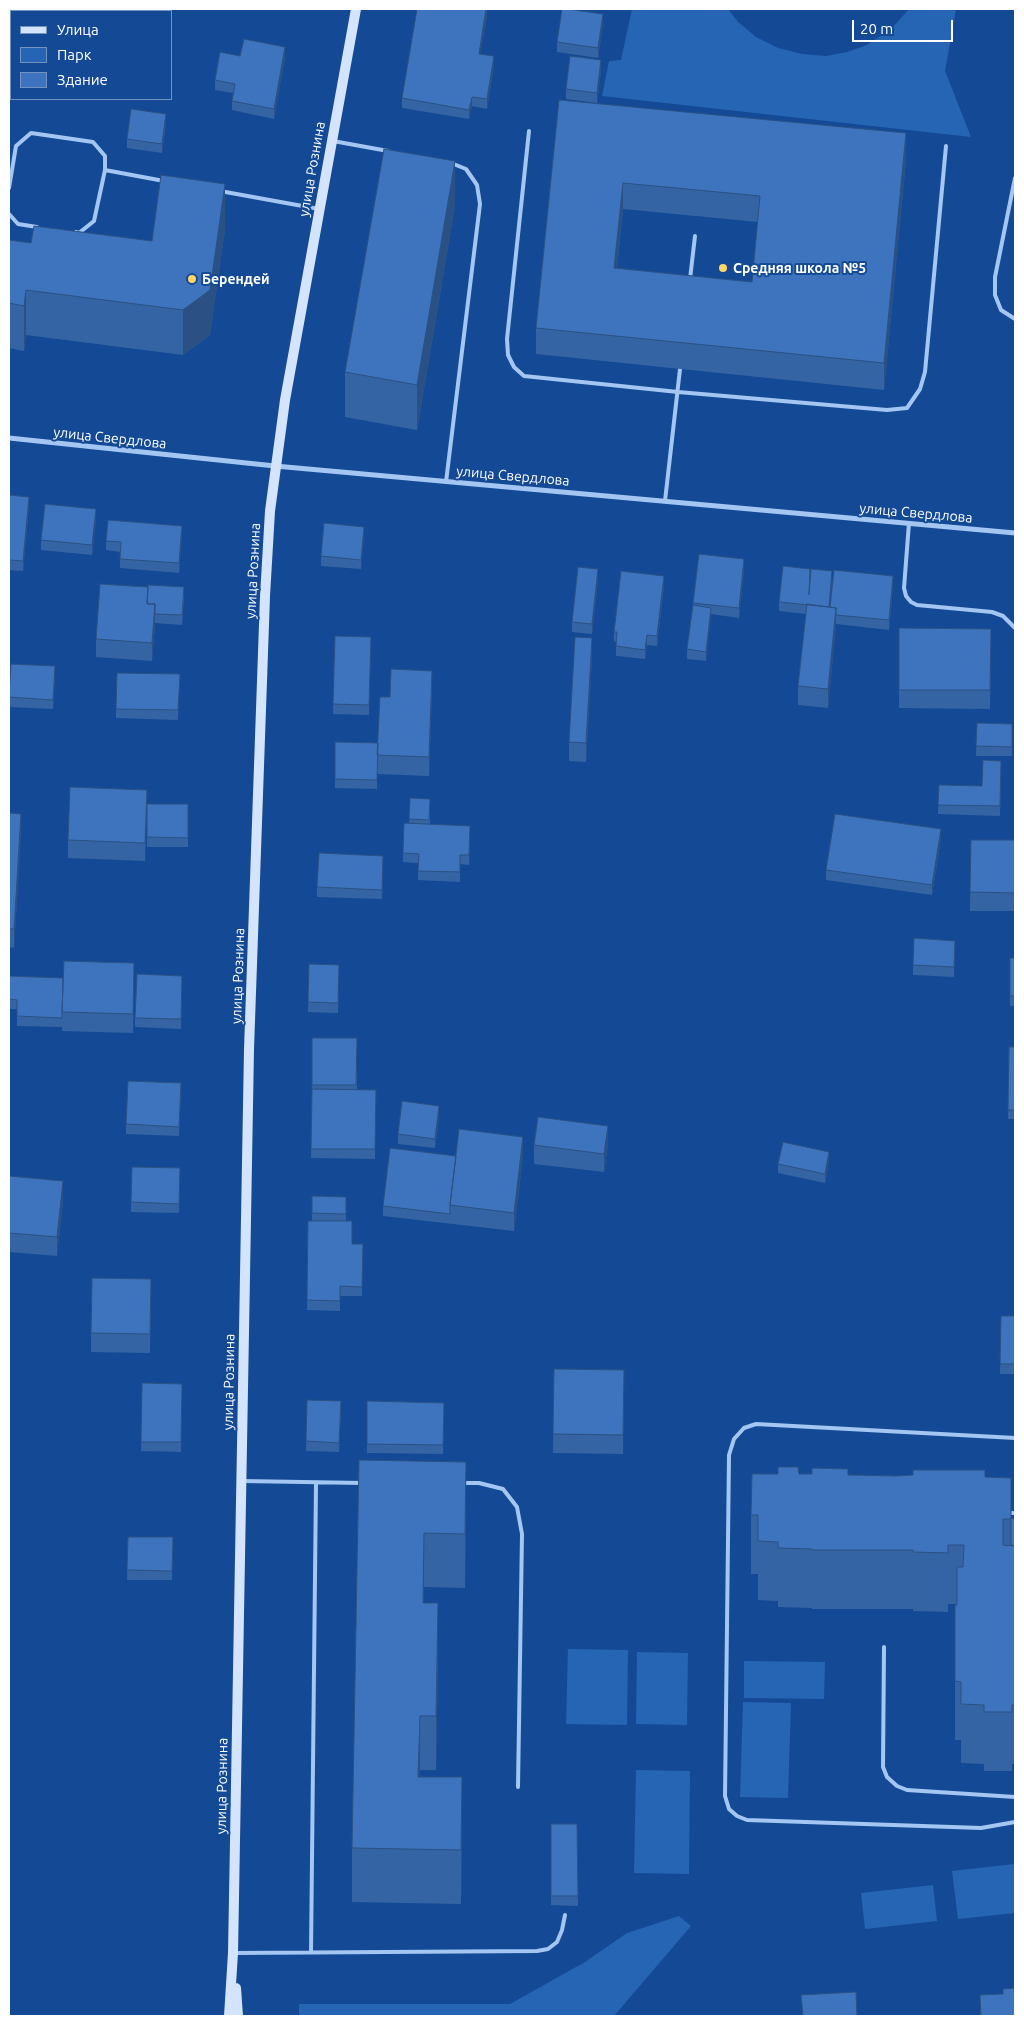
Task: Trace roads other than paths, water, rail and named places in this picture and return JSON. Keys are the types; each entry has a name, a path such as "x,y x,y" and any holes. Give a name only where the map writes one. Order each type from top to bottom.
{"main road":[{"name":"улица Рознина","path":"229,2016 233,1953 249,1049 265,596 270,510 285,400 356,9"},
{"name":"улица Рознина","path":"233,1953 238,2016"}],"street":[{"name":"улица Свердлова","path":"9,438 275,466 1015,533"}],"lane":[{"path":"529,131 507,340 508,355 514,368 524,376 678,392 887,410 907,408 920,389 925,372 946,146"},
{"path":"9,188 16,146 31,133 94,142 105,156 105,170 94,221 79,233 70,232"},
{"path":"331,141 393,152"},
{"path":"446,482 480,204 478,185 466,169 448,162"},
{"path":"105,170 174,183"},
{"path":"1015,178 995,277 995,295 1001,310 1015,319"},
{"path":"213,190 319,209"},
{"path":"9,214 18,224 44,228"},
{"path":"690,284 695,236"},
{"path":"665,501 680,369"},
{"path":"909,523 904,588 906,596 911,602 918,605 992,612 1003,616 1015,628"},
{"path":"1015,1438 756,1424 744,1428 734,1440 729,1455 725,1796 730,1808 737,1816 747,1820 980,1828 1015,1822"},
{"path":"241,1481 373,1483"},
{"path":"311,1952 316,1483"},
{"path":"459,1483 479,1483 503,1489 517,1507 522,1534 518,1787"},
{"path":"1005,1513 1015,1513"},
{"path":"884,1647 883,1767 887,1778 897,1786 907,1790 1015,1797"},
{"path":"233,1953 536,1951 548,1949 557,1942 565,1915"}],"place":[{"name":"Средняя школа №5","path":"723,268"},
{"name":"Берендей","path":"192,279"}]}
